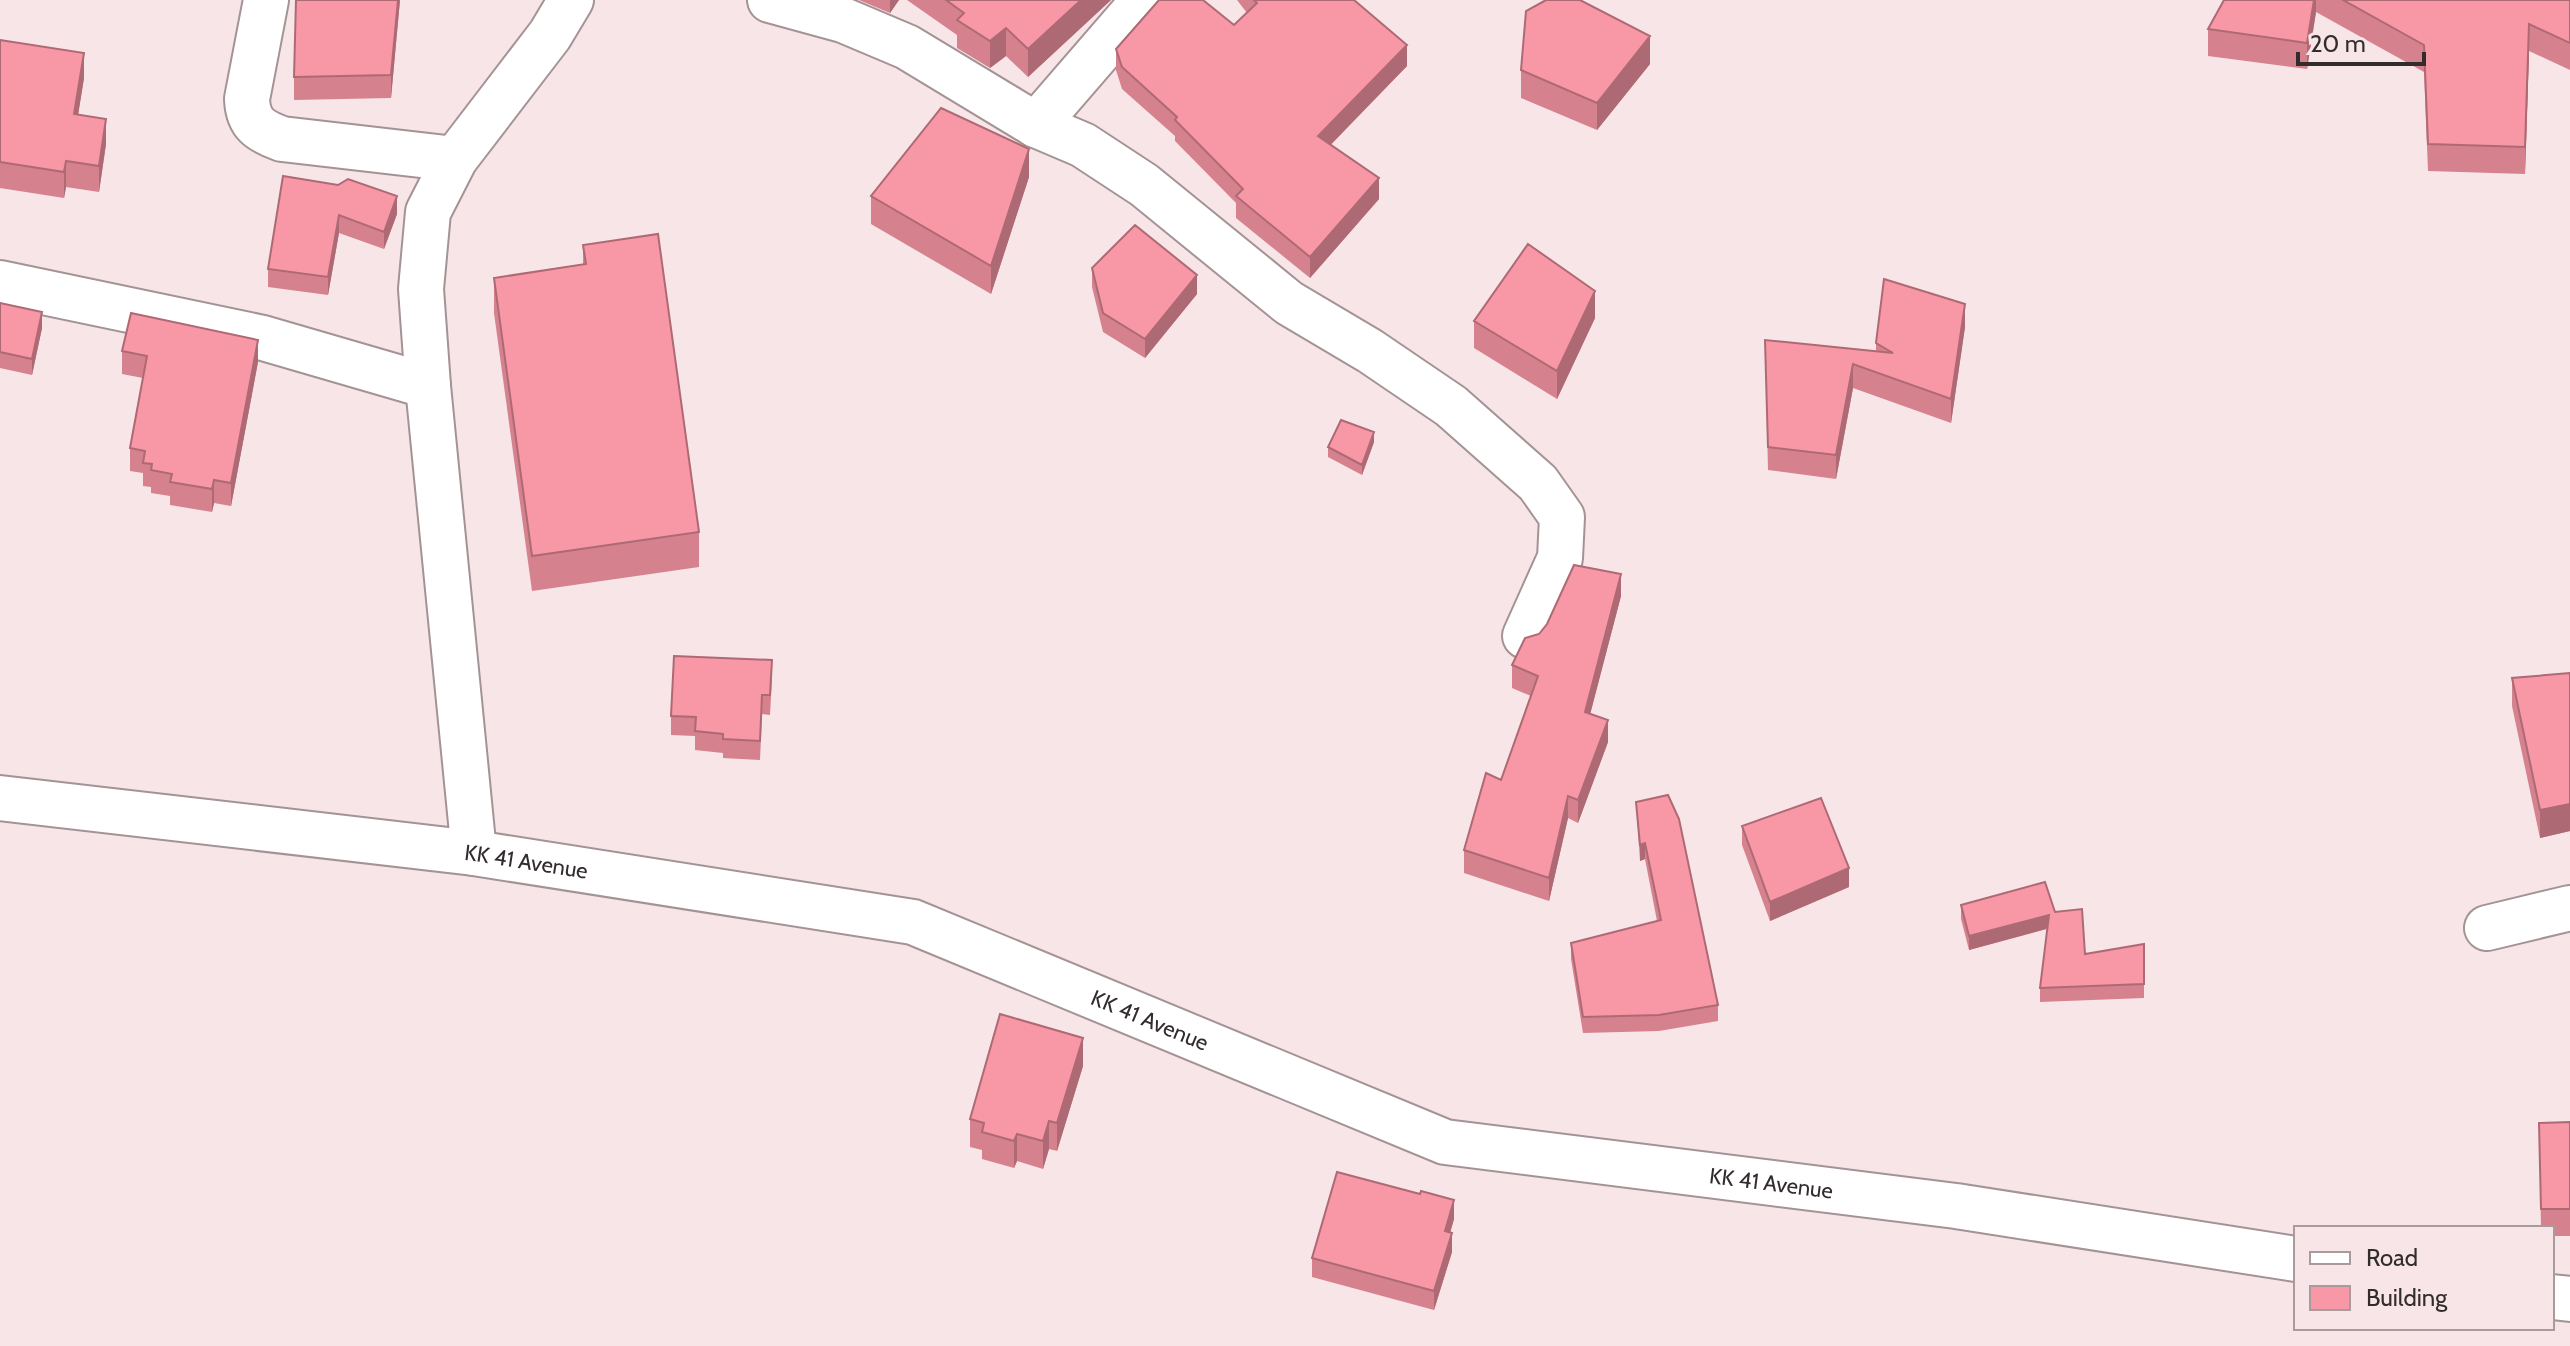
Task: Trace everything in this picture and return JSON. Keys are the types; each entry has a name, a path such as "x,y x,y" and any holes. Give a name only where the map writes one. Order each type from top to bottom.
{"street":[{"path":"266,0 247,99 247,116 262,132 282,139 455,159"},
{"path":"474,853 421,289 428,212 455,159 550,35 571,0"},
{"path":"770,0 843,20 907,47 1036,125 1083,145 1144,185 1289,303 1370,351 1451,406 1538,483 1562,517 1560,558 1525,636"},
{"path":"1036,125 1144,0"},
{"path":"0,283 263,338 428,386"},
{"name":"KK 41 Avenue","path":"0,798 474,853 913,922 1445,1142 1956,1206 2294,1259"},
{"path":"2487,928 2570,908"}],"building":[{"path":"296,0 398,0 391,75 294,77"},
{"path":"946,0 1081,0 1028,49 1006,28 990,41 957,20 964,13"},
{"path":"1159,0 1203,0 1234,25 1257,3 1254,0 1354,0 1407,45 1318,136 1379,178 1310,257 1236,196 1243,189 1175,120 1177,117 1122,67 1116,49"},
{"path":"1546,0 1580,0 1650,36 1597,103 1521,70 1526,11"},
{"path":"2224,0 2314,0 2307,43 2208,29"},
{"path":"2343,0 2570,0 2570,43 2529,24 2525,147 2428,144 2424,45"},
{"path":"0,40 84,53 74,114 106,119 99,166 66,161 64,172 0,162"},
{"path":"941,108 1029,149 991,266 871,196"},
{"path":"283,176 338,185 348,179 397,196 384,232 339,215 328,277 268,269"},
{"path":"1135,225 1197,275 1145,339 1103,313 1092,268"},
{"path":"658,234 699,532 532,556 494,278 586,264 583,245"},
{"path":"1528,244 1595,291 1557,371 1474,321"},
{"path":"1884,279 1965,304 1951,399 1853,364 1836,455 1768,447 1765,340 1893,353 1876,343"},
{"path":"0,303 42,312 32,359 0,352"},
{"path":"131,313 258,340 231,483 214,480 212,489 170,482 172,474 151,470 152,464 143,463 145,451 130,448 147,356 122,351"},
{"path":"1341,420 1374,432 1362,465 1328,447"},
{"path":"1574,565 1621,574 1585,712 1608,720 1578,800 1568,796 1549,878 1464,850 1486,773 1501,780 1538,676 1512,665 1525,638 1539,634 1547,624"},
{"path":"674,656 772,660 770,695 762,695 760,741 723,739 723,734 695,731 696,717 671,716"},
{"path":"2570,673 2570,804 2540,810 2512,678"},
{"path":"1668,795 1679,819 1718,1005 1659,1015 1583,1017 1571,943 1661,920 1645,843 1640,845 1636,802"},
{"path":"1821,798 1849,868 1770,902 1742,826"},
{"path":"2045,882 2055,912 2082,909 2085,954 2144,944 2144,984 2040,988 2049,915 1969,936 1961,905"},
{"path":"1000,1014 1083,1038 1057,1123 1049,1121 1043,1141 1017,1134 1014,1141 982,1132 984,1123 970,1119"},
{"path":"2570,1122 2570,1209 2541,1209 2539,1123"},
{"path":"1337,1172 1454,1200 1445,1231 1452,1233 1434,1291 1312,1258"}]}
